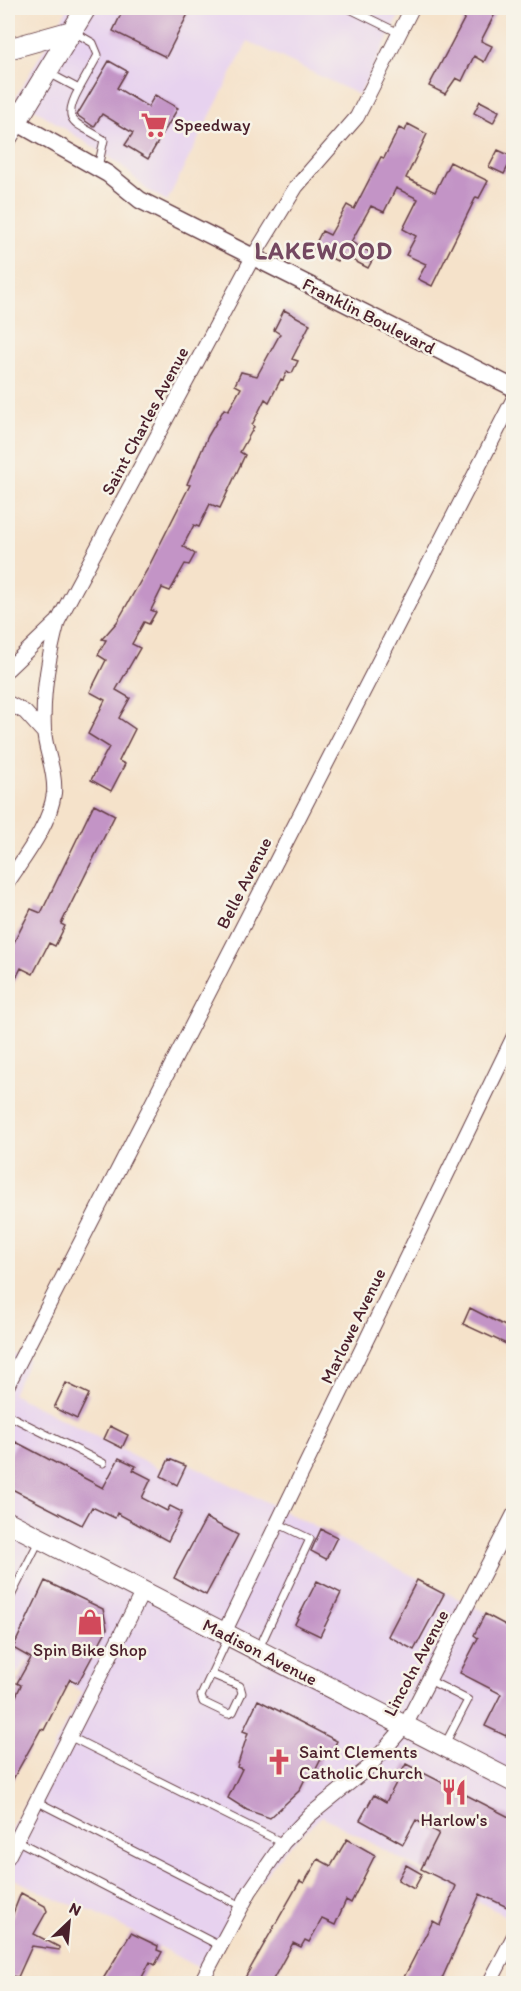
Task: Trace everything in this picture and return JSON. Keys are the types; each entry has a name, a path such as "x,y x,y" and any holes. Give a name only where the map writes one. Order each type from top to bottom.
{"main road":[{"path":"10,125 47,72 86,8"},
{"path":"8,49 72,31"},
{"name":"Madison Avenue","path":"8,1522 513,1782"}],"street":[{"name":"Saint Charles Avenue","path":"8,882 37,836 51,805 54,792 52,765 44,733 46,669 58,621 253,257 296,187 357,117 411,8"},
{"name":"Franklin Boulevard","path":"10,125 98,167 140,200 513,388"},
{"name":"Belle Avenue","path":"8,1384 12,1362 513,398"},
{"path":"8,669 58,621"},
{"path":"8,703 25,712 44,733"},
{"name":"Marlowe Avenue","path":"227,1634 277,1523 513,1036"},
{"name":"Lincoln Avenue","path":"200,1983 241,1906 283,1843 310,1815 369,1767 405,1726 513,1514"},
{"path":"8,1857 143,1592"},
{"path":"489,1983 513,1936"}],"lane":[{"path":"348,8 399,33"},
{"path":"72,31 93,43 98,55 71,104 70,116 73,122 104,140 98,167"},
{"path":"47,72 79,89"},
{"path":"8,1415 103,1463"},
{"path":"257,1650 310,1539 277,1523"},
{"path":"8,1602 40,1539"},
{"path":"212,1674 240,1686 242,1693 233,1712 228,1714 203,1702 201,1696 227,1634"},
{"path":"429,1680 468,1700 444,1746"},
{"path":"69,1736 283,1843"},
{"path":"36,1801 241,1906"},
{"path":"16,1840 220,1946"}],"shaded area":[{"path":"68,8 403,8 359,95 248,41 167,201 146,189 121,165 16,97"},
{"path":"8,1351 29,1361 12,1394 160,1469 168,1453 513,1626 513,1920 322,1816 285,1850 241,1906 206,1972 95,1912 60,1901 8,1876 8,1837 82,1692 25,1660 19,1673 8,1668"}],"building":[{"path":"124,8 191,8 166,57 113,31"},
{"path":"470,8 498,8 481,41 492,46 484,62 474,56 462,81 456,78 445,94 429,86"},
{"path":"109,61 127,71 117,88 148,107 155,95 178,108 148,159 125,145 133,133 102,114 94,127 77,115"},
{"path":"480,101 499,111 493,123 474,113"},
{"path":"408,124 427,134 406,178 435,192 450,162 488,181 479,198 476,197 432,286 418,279 426,264 406,255 416,236 403,229 418,199 396,188 384,212 371,206 351,242 375,255 368,268 341,254 337,261 313,249 322,231 330,235 347,205 354,209 399,128 405,131"},
{"path":"498,150 513,157 504,174 489,167"},
{"path":"284,310 310,324 292,359 298,361 292,373 287,372 283,380 281,379 269,402 265,399 252,425 254,427 240,452 245,455 220,508 210,504 199,527 194,525 183,546 195,554 189,565 185,564 170,591 162,588 151,610 156,612 149,624 144,622 132,644 140,648 116,690 130,698 119,718 135,729 119,761 125,764 111,791 91,780 109,747 88,734 105,700 90,692 106,660 98,655 106,640 102,639 117,622 148,568 190,485 187,484 208,436 224,409 228,411 241,388 235,385 241,372 257,376 280,334 274,330"},
{"path":"94,804 115,815 61,924 65,926 55,946 49,943 33,974 21,968 8,994 8,954 31,909 41,913"},
{"path":"470,1308 513,1330 513,1347 463,1324"},
{"path":"66,1383 89,1394 77,1419 54,1408"},
{"path":"110,1426 128,1435 122,1448 104,1439"},
{"path":"16,1442 103,1488 119,1458 136,1466 133,1470 151,1479 142,1498 167,1511 170,1506 182,1512 168,1541 117,1513 115,1518 92,1507 82,1525 8,1487 8,1459"},
{"path":"169,1459 186,1466 177,1485 161,1476"},
{"path":"206,1518 238,1535 206,1595 174,1578"},
{"path":"321,1529 337,1537 326,1559 311,1551"},
{"path":"417,1580 444,1594 414,1650 388,1636"},
{"path":"45,1581 103,1609 107,1629 78,1683 70,1679 44,1730 41,1729 8,1788 8,1714 21,1685 17,1683 31,1658 13,1648"},
{"path":"317,1581 341,1593 320,1636 295,1624"},
{"path":"485,1614 513,1629 513,1721 506,1736 485,1726 501,1694 460,1673 478,1638 474,1635"},
{"name":"Saint Clements Catholic Church","path":"258,1700 337,1741 332,1751 323,1755 311,1779 306,1777 299,1791 270,1818 247,1810 228,1798 242,1769 237,1767 248,1733 243,1731"},
{"path":"406,1764 513,1819 513,1894 507,1907 480,1894 440,1983 401,1983 433,1921 440,1925 456,1886 421,1869 439,1833 416,1820 403,1844 360,1820 374,1795 386,1802"},
{"path":"347,1839 375,1855 351,1903 346,1900 335,1925 322,1919 309,1942 305,1940 301,1947 293,1943 271,1983 242,1983 300,1881 304,1883 318,1859 331,1866"},
{"path":"406,1865 422,1874 414,1889 398,1880"},
{"path":"21,1893 45,1906 47,1911 34,1934 59,1947 59,1950 32,1946 18,1977 8,1976 8,1926"},
{"path":"131,1933 158,1946 157,1950 162,1952 155,1965 150,1962 139,1983 113,1983 103,1979"}],"place":[{"name":"Speedway","path":"154,125"},
{"name":"Spin Bike Shop","path":"90,1622"},
{"name":"Saint Clements Catholic Church","path":"279,1762"},
{"name":"Harlow's","path":"454,1792"}],"district":[{"name":"LAKEWOOD","path":"324,251"}]}
